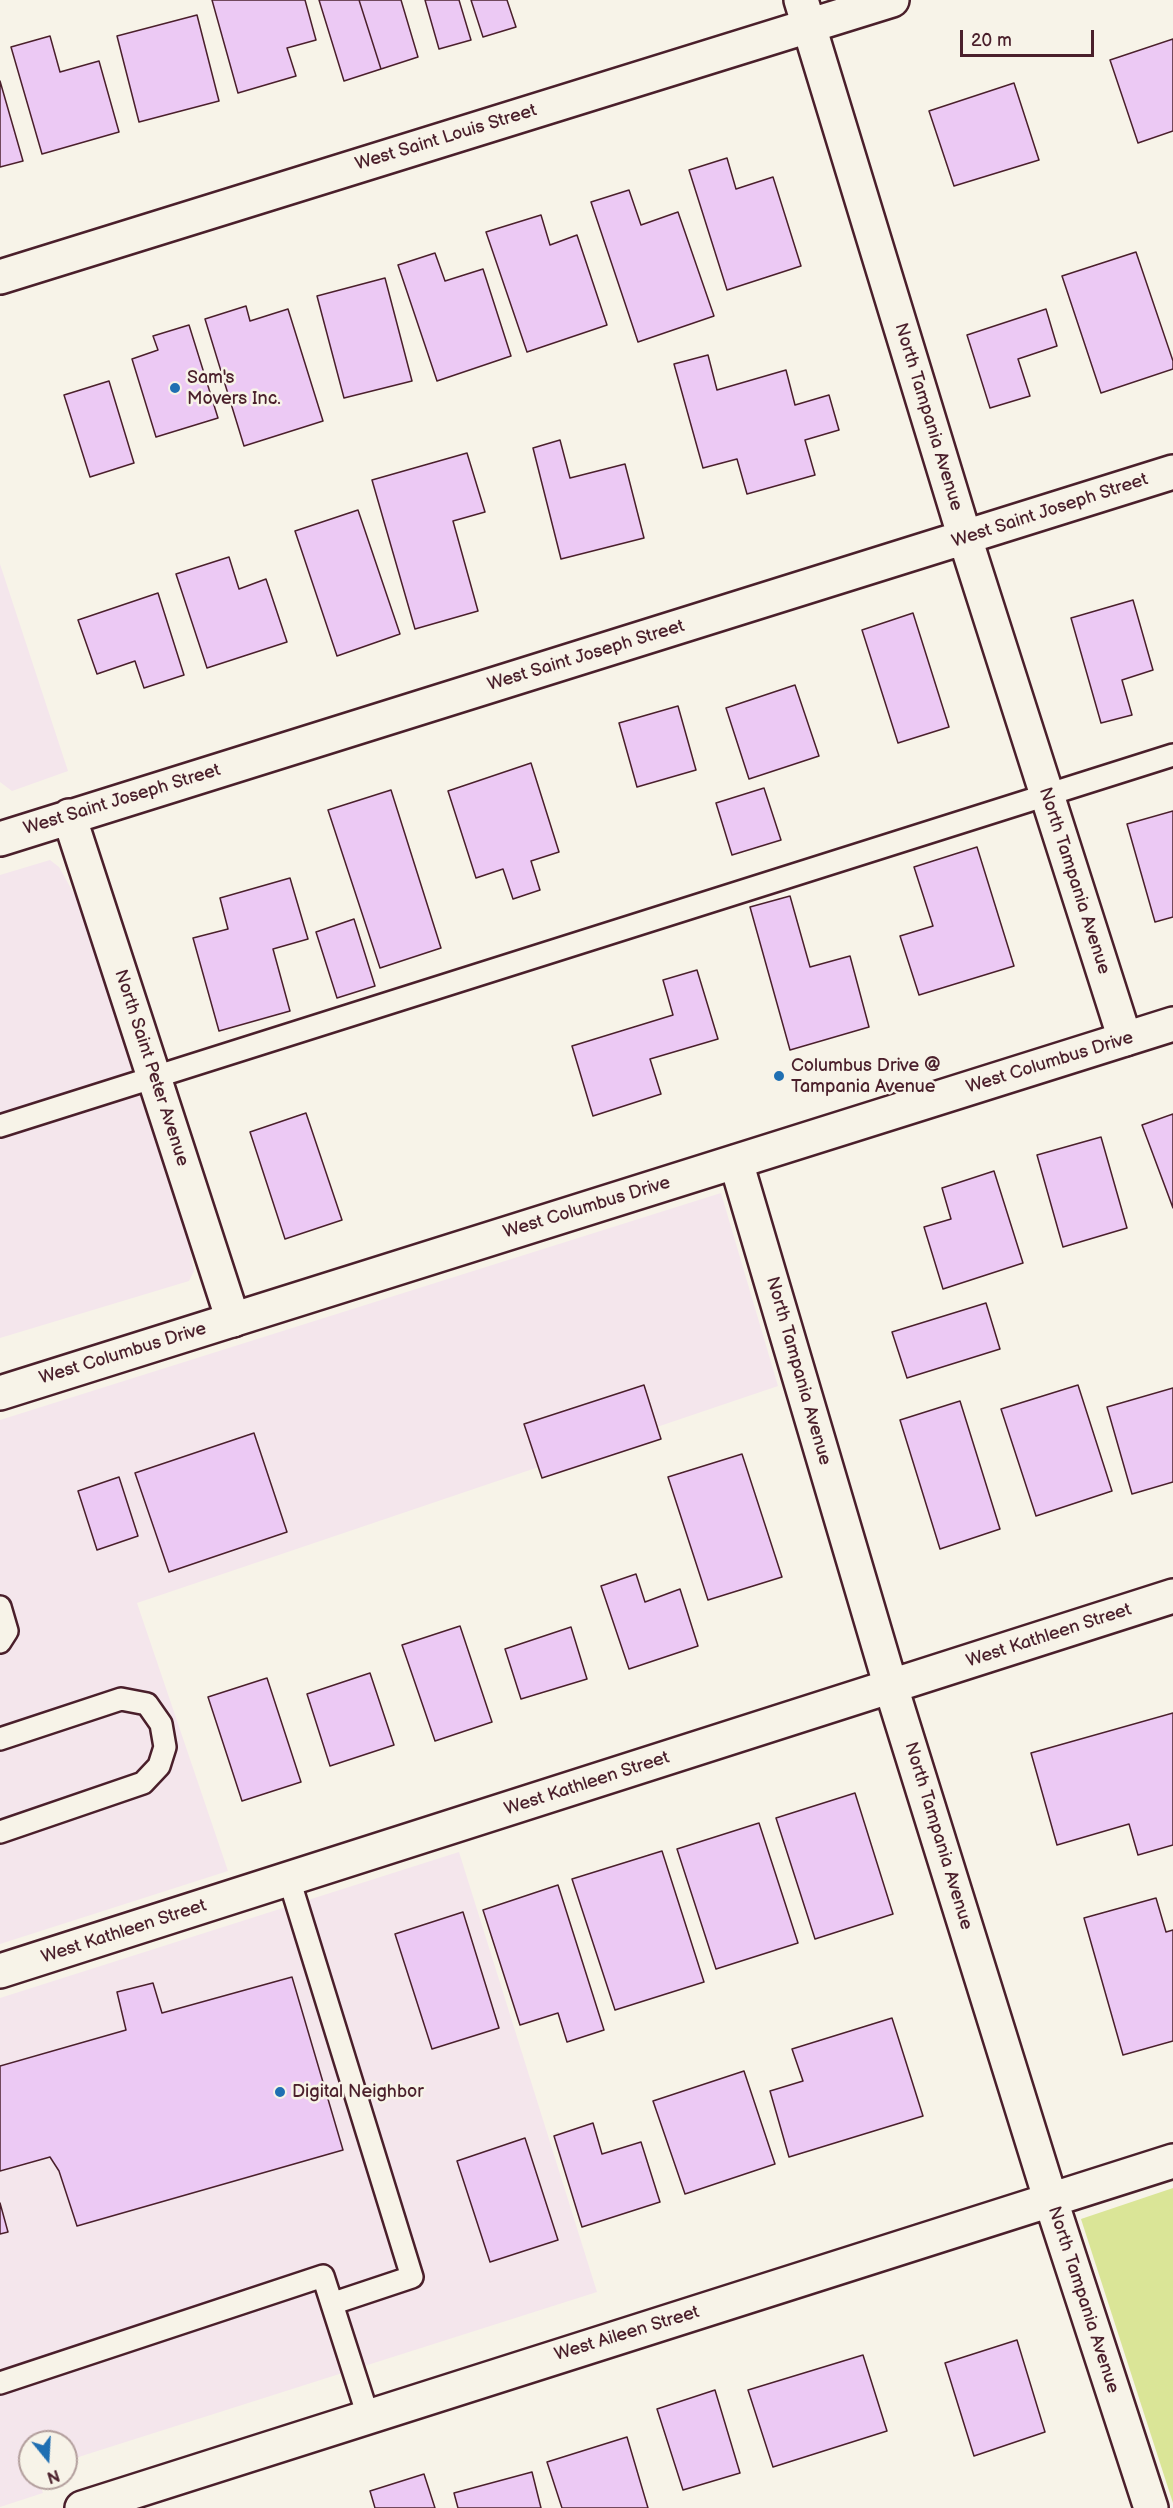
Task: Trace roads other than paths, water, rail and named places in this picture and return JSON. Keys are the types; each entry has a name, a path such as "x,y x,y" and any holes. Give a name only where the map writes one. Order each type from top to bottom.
{"street":[{"name":"West Saint Louis Street","path":"0,277 805,13 892,0"},
{"name":"North Tampania Avenue","path":"805,13 965,538 1125,1039"},
{"name":"West Saint Joseph Street","path":"0,839 1173,472"},
{"name":"North Saint Peter Avenue","path":"69,816 233,1320"},
{"name":"West Columbus Drive","path":"0,1393 1173,1024"},
{"name":"North Tampania Avenue","path":"736,1162 891,1686 1051,2201 1151,2508"},
{"name":"West Kathleen Street","path":"0,1971 1173,1596"},
{"name":"West Aileen Street","path":"82,2508 1173,2161"}],"lane":[{"path":"0,1126 1173,755"},
{"path":"0,1607 7,1631 0,1642"},
{"path":"0,1739 121,1699 147,1704 161,1724 165,1747 159,1766 143,1783 0,1832"},
{"path":"289,1879 412,2277 334,2304"},
{"path":"0,2383 323,2276 334,2304 368,2416"}],"place":[{"name":"Sam's Movers Inc.","path":"175,388"},
{"name":"Columbus Drive @ Tampania Avenue","path":"779,1076"},
{"name":"Digital Neighbor","path":"280,2092"}]}
